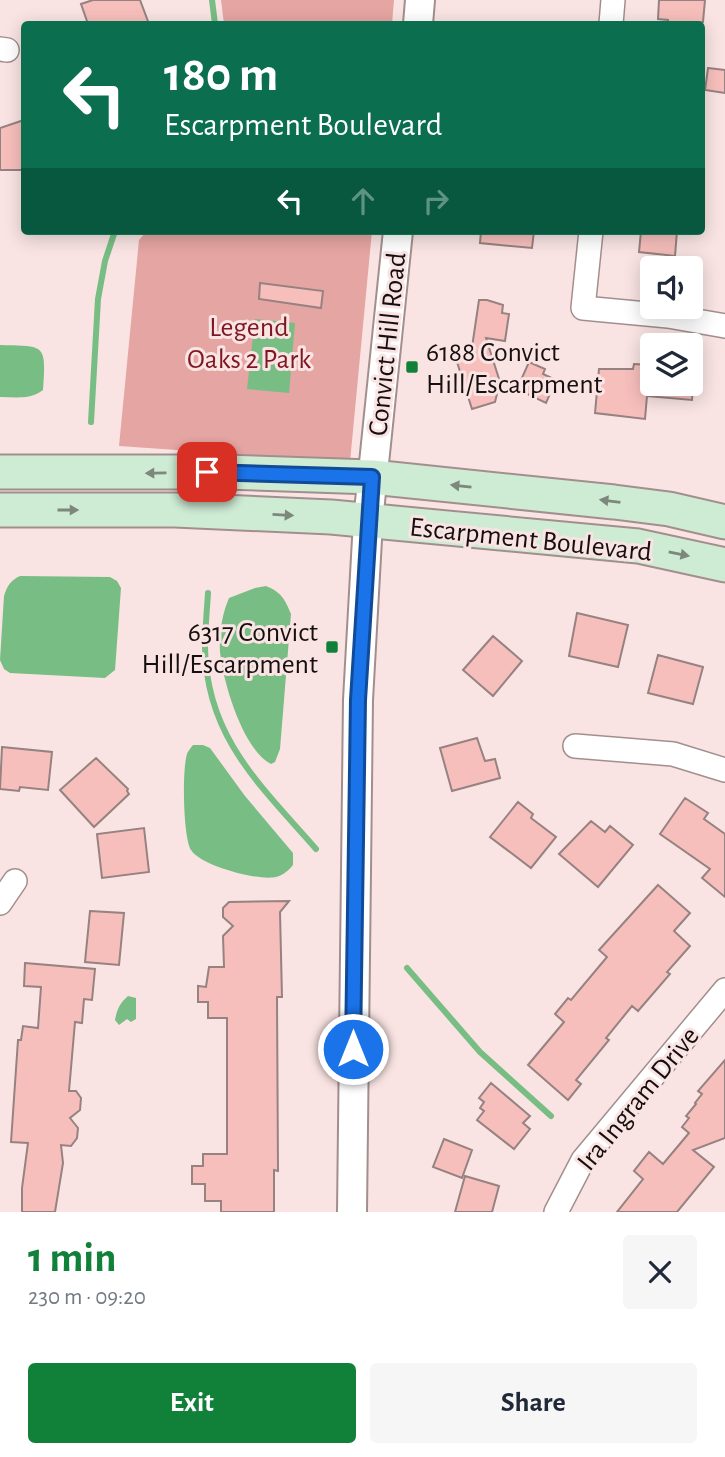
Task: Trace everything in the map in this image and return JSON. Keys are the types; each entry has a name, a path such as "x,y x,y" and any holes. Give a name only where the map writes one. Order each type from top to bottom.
{"main road":[{"name":"Escarpment Boulevard","path":"0,472 224,472 372,477 669,509 725,522"},
{"name":"Escarpment Boulevard","path":"0,510 175,510 331,517 638,546 725,565"}],"street":[{"path":"418,21 420,0"},
{"path":"611,21 613,0"},
{"name":"Convict Hill Road","path":"352,1212 358,700 368,521 398,235"},
{"path":"591,235 583,308 668,316 725,326"},
{"path":"575,746 673,754 725,770"},
{"path":"0,903 15,881"},
{"name":"Ira Ingram Drive","path":"556,1212 583,1160 725,990"}],"green space":[{"path":"221,0 394,0 392,21 224,21"},
{"name":"Legend Oaks 2 Park","path":"143,235 372,235 350,462 119,446 139,240"}],"shaded area":[{"path":"255,319 295,323 289,393 247,389"},
{"path":"0,345 27,346 40,351 44,364 43,390 28,397 0,397"},
{"path":"20,576 110,577 117,581 121,588 115,670 105,678 10,673 4,669 0,660 4,596 14,579"},
{"path":"266,586 282,597 291,614 280,749 275,762 271,764 261,756 243,730 230,697 220,652 224,611 229,598"},
{"path":"193,745 210,748 245,796 293,853 293,865 285,873 268,878 244,874 206,862 191,850 186,832 184,788 185,762"},
{"path":"128,996 136,998 136,1019 131,1022 127,1019 119,1025 115,1020 117,1013"}],"building":[{"path":"93,0 140,0 148,21 87,21 81,4"},
{"path":"659,0 705,0 703,21 658,19"},
{"path":"708,68 725,70 725,93 705,90"},
{"path":"21,121 21,170 0,170 0,128"},
{"path":"481,235 534,235 532,248 480,243"},
{"path":"641,235 677,235 675,256 639,252"},
{"path":"260,283 323,291 321,308 259,299"},
{"path":"479,300 503,305 502,313 509,314 505,341 486,338 500,382 495,402 472,409 456,359 471,354"},
{"path":"529,362 545,369 543,374 556,380 546,403 517,389"},
{"path":"634,364 640,364 640,396 647,396 645,419 595,413 599,369 633,369"},
{"path":"647,396 692,396 692,400"},
{"path":"577,613 628,625 618,667 569,656"},
{"path":"493,636 522,661 493,696 463,670"},
{"path":"658,655 703,667 693,704 648,693"},
{"path":"477,738 485,761 495,759 500,778 452,791 440,748"},
{"path":"2,747 52,752 48,790 20,787 19,791 0,789"},
{"path":"96,758 128,789 129,794 94,827 60,790"},
{"path":"685,798 708,813 704,819 725,834 725,897 702,878 710,869 660,834"},
{"path":"518,802 533,814 531,818 556,837 531,868 490,837"},
{"path":"591,821 605,832 610,826 633,845 598,887 559,854"},
{"path":"144,828 149,872 102,878 97,834"},
{"path":"658,885 690,913 674,931 690,946 638,1011 632,1006 606,1038 609,1040 576,1080 581,1084 568,1100 528,1065 564,1022 555,1014 568,998 571,1000 607,957 599,950"},
{"path":"289,901 280,912 282,997 277,997 278,1171 274,1170 274,1212 221,1212 221,1201 205,1201 205,1184 192,1184 192,1166 203,1166 203,1154 227,1154 227,1018 208,1018 208,1002 198,1002 198,986 206,987 209,967 224,967 223,936 233,926 223,917 223,908 229,902"},
{"path":"90,911 124,913 119,965 85,962"},
{"path":"25,963 95,969 92,1000 84,999 82,1023 75,1022 69,1091 76,1091 81,1098 80,1110 70,1118 78,1128 77,1138 71,1146 61,1145 63,1163 55,1212 22,1212 28,1143 11,1142 18,1040 21,1040 23,1026 38,1028 41,987 24,986"},
{"path":"725,1060 725,1138 693,1150 714,1167 677,1212 617,1212 643,1179 634,1171 649,1152 663,1164 689,1133 682,1127 689,1118 686,1116 702,1094 698,1091"},
{"path":"491,1083 530,1116 523,1123 530,1129 514,1149 477,1120 484,1111 480,1108 484,1102 479,1098"},
{"path":"444,1139 472,1150 462,1178 433,1167"},
{"path":"465,1176 499,1186 492,1212 455,1212"}],"waterway":[{"path":"212,0 215,21"},
{"path":"91,422 98,299 105,261 114,235"},
{"path":"208,593 205,647 208,679 215,708 240,758 316,849"},
{"path":"407,968 480,1052 551,1116"}],"place":[{"name":"6188 Convict Hill/Escarpment","path":"412,367"},
{"name":"6317 Convict Hill/Escarpment","path":"332,647"}],"route":[{"path":"207,472 372,477 358,700 353,1049"}]}
